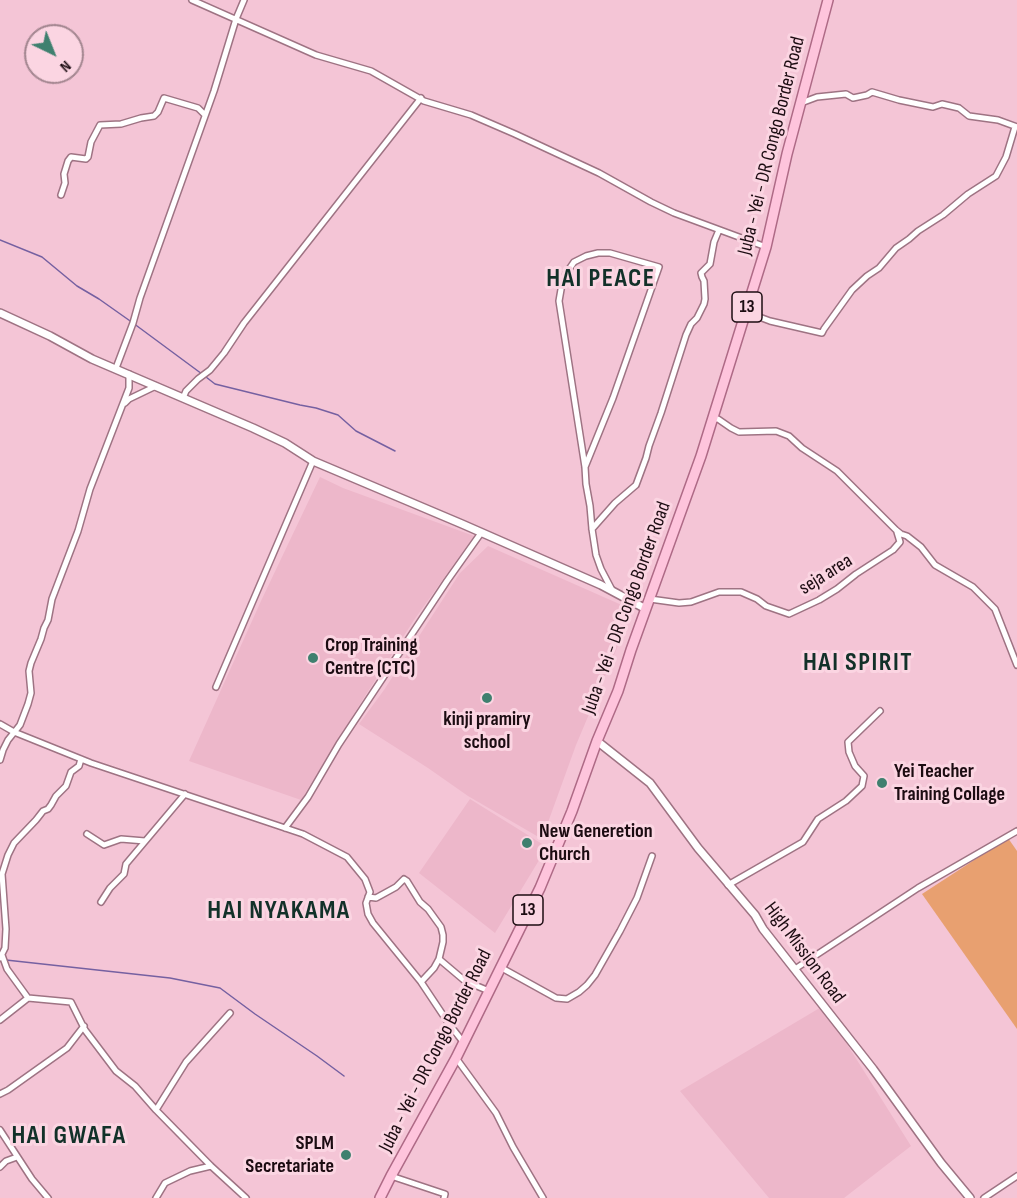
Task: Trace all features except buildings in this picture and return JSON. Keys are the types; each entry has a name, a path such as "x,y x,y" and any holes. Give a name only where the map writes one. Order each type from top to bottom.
{"main road":[{"name":"Juba - Yei - DR Congo Border Road","path":"380,1198 464,1043 550,865 618,691 701,456 766,247 787,154 828,0"}],"street":[{"path":"192,0 316,55 371,71 423,100 471,115 599,173 674,213 766,247"},
{"path":"116,368 244,0"},
{"path":"744,317 762,318 822,333 855,287 879,268 896,248 996,176 1006,157 1016,127 998,120 969,116 959,108 942,105 933,107 872,92 853,98 846,94 817,97 801,103"},
{"path":"61,195 68,161 71,157 86,159 88,157 91,142 100,125 121,124 154,116 164,98 198,108 205,115"},
{"path":"183,398 186,391 210,370 224,353 244,323 422,98"},
{"path":"592,530 615,503 636,485 662,413 686,335 704,304 704,281 701,273 710,264 719,230"},
{"path":"585,467 639,328 658,267 610,253 598,253 574,262 563,278 559,301 596,555 612,591"},
{"path":"0,314 92,358 285,443 313,461 612,591 646,609"},
{"path":"0,759 3,750 20,725 31,693 29,671 31,663 48,620 52,598 78,531 90,489 129,388 129,374"},
{"path":"122,407 129,399 157,386"},
{"path":"713,419 718,419 739,432 776,431 789,436 802,448 837,471 896,530 921,548 935,566 973,587 994,609 1017,665"},
{"path":"216,687 313,461"},
{"name":"seja area","path":"650,599 679,603 691,602 719,592 741,592 766,606 789,614 837,589 893,550 900,542 896,530"},
{"path":"285,828 308,797 339,744 481,533"},
{"path":"728,885 803,842 818,819 846,801 861,786 864,776 855,766 849,752 848,742 880,711"},
{"path":"0,724 81,759 303,834 347,857 365,879 370,892 366,903 373,923 421,982 448,1024 464,1043"},
{"name":"High Mission Road","path":"597,741 650,783 698,848 755,915 763,929 970,1198"},
{"path":"28,998 7,969 1,956 5,948 6,929 2,874 14,843 43,811 48,809 66,786 71,772 79,766 81,759"},
{"path":"101,902 110,888 124,874 126,864 185,794"},
{"path":"795,969 918,888 1017,831"},
{"path":"87,834 104,845 121,839 145,841"},
{"path":"500,967 556,998 567,999 579,992 595,975 620,931 637,898 652,856"},
{"path":"368,897 376,898 396,887 404,879 441,927 443,942 439,959 421,982"},
{"path":"439,959 465,981 489,991"},
{"path":"0,1020 28,998 71,1002 84,1026 116,1071 135,1086 211,1166 246,1198"},
{"path":"156,1110 186,1062 230,1013"},
{"path":"0,1094 67,1048 84,1026"},
{"path":"456,1058 496,1113 543,1198"},
{"path":"0,1130 32,1179 48,1198"},
{"path":"0,1167 6,1161 17,1157"},
{"path":"156,1198 165,1183 190,1171 211,1166"},
{"path":"391,1176 445,1194 444,1198"},
{"path":"984,1198 1017,1176"}],"shaded area":[{"name":"Crop Training Centre (CTC)","path":"320,477 343,488 474,536 414,620 301,800 189,761"},
{"name":"kinji pramiry school","path":"488,546 633,610 576,745 542,839 468,796 359,724 384,690 460,573"},
{"path":"470,799 547,847 495,933 419,873"},
{"path":"1008,838 1017,851 1017,1029 922,894"},
{"path":"823,1006 911,1146 844,1198 769,1198 680,1091"}],"waterway":[{"path":"0,240 42,257 77,286 99,299 202,374"},
{"path":"206,377 215,384 338,415 356,431 395,451"},
{"path":"6,960 170,978 220,988 344,1076"}],"place":[{"name":"Crop Training Centre (CTC)","path":"313,658"},
{"name":"kinji pramiry school","path":"487,698"},
{"name":"Yei Teacher Training Collage","path":"882,783"},
{"name":"New Generetion Church","path":"527,843"},
{"name":"SPLM Secretariate","path":"346,1155"}],"district":[{"name":"HAI PEACE","path":"601,279"},
{"name":"HAI SPIRIT","path":"858,663"},
{"name":"HAI NYAKAMA","path":"279,911"},
{"name":"HAI GWAFA","path":"69,1136"}]}
